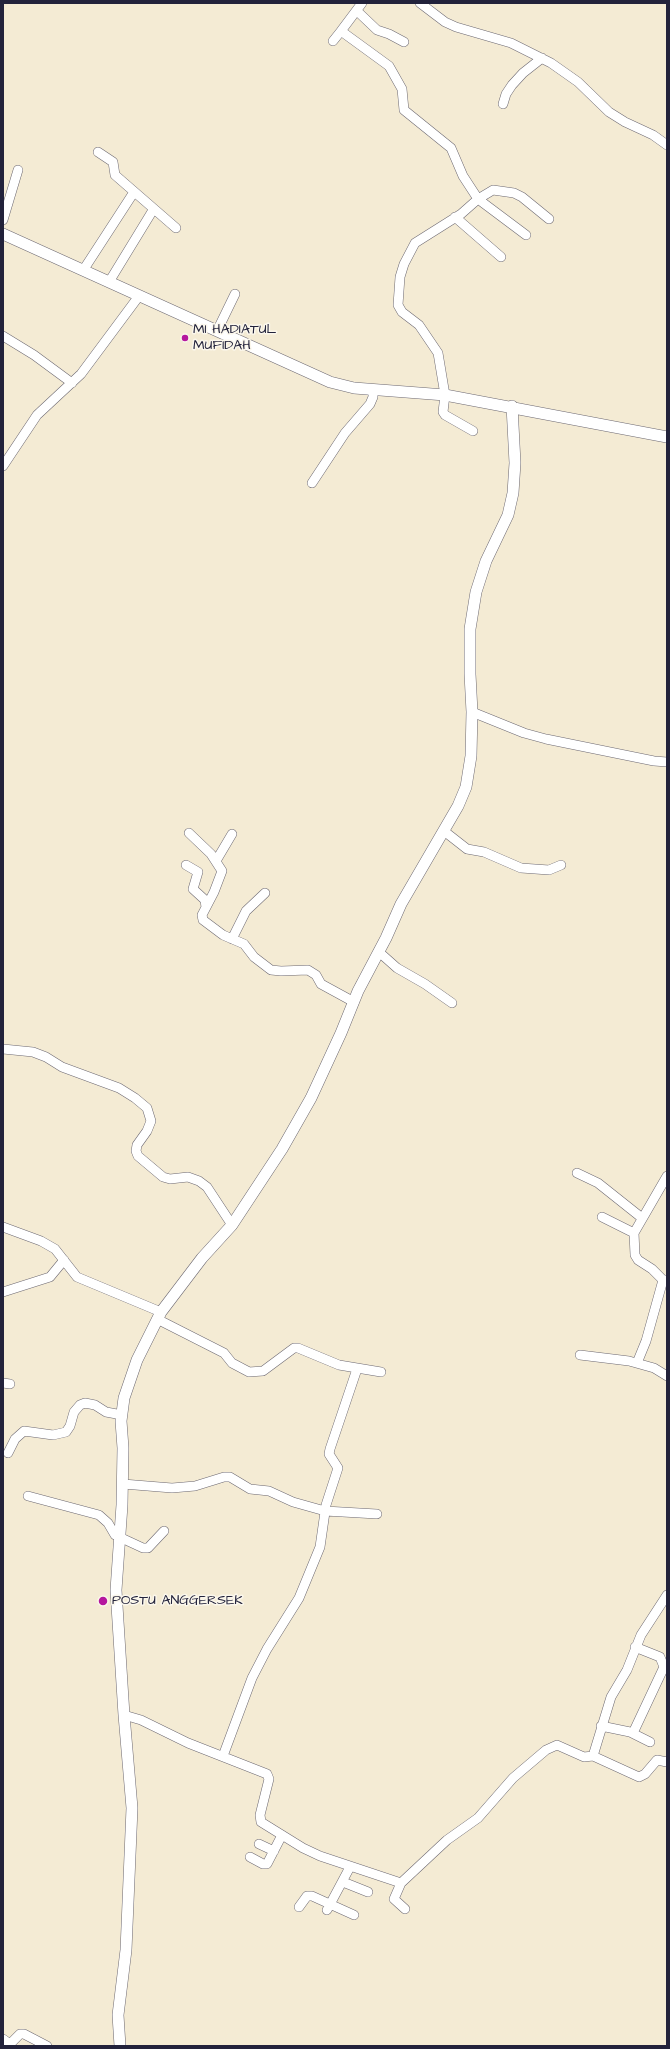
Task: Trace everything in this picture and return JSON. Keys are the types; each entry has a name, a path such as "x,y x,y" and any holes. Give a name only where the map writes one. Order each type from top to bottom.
{"street":[{"path":"420,3 445,22 456,27 511,43 542,58 578,82 609,112 625,122 653,135 667,145"},
{"path":"333,41 359,7 377,30 386,32 404,42"},
{"path":"341,31 389,66 402,89 404,110 451,148 464,176 478,199 526,235"},
{"path":"503,104 506,94 512,85 523,73 542,58"},
{"path":"98,152 113,162 115,175 153,210 176,228"},
{"path":"3,220 18,170"},
{"path":"473,431 445,415 443,408 445,395 439,356 416,322 399,309 400,277 404,264 415,243 456,217 478,199 493,190 504,191 522,197 549,219"},
{"path":"84,269 134,192"},
{"path":"110,282 153,210"},
{"path":"456,217 501,257"},
{"path":"5,238 84,269 139,296 330,382 354,388 445,395 512,406 667,437"},
{"path":"217,331 234,294"},
{"path":"3,466 37,415 81,374 105,344 139,296"},
{"path":"3,336 34,355 72,383"},
{"path":"312,483 345,433 370,404 373,397 373,390"},
{"path":"120,2046 118,2014 126,1950 132,1808 116,1590 121,1538 123,1484 122,1415 124,1398 137,1360 160,1316 202,1258 232,1225 278,1154 311,1098 354,1002 401,904 458,806 466,787 471,756 472,712 470,629 476,592 486,561 508,514 513,493 515,463 512,406"},
{"path":"472,712 524,733 538,737 654,761 667,762"},
{"path":"444,831 467,849 484,852 521,868 549,870 561,865"},
{"path":"189,834 216,861 222,871 221,877 202,914 203,920 217,932 244,944 254,957 271,970 308,970 316,975 321,984 354,1002"},
{"path":"216,861 232,834"},
{"path":"186,865 198,872 193,889 205,900 206,907"},
{"path":"232,939 246,911 265,893"},
{"path":"379,952 397,968 425,984 452,1003"},
{"path":"3,1049 33,1052 46,1057 62,1067 119,1088 135,1098 147,1108 151,1121 147,1131 137,1145 136,1151 138,1156 163,1177 170,1179 188,1177 203,1184 207,1187 232,1225"},
{"path":"577,1173 598,1183 642,1218"},
{"path":"637,1363 646,1341 665,1280 637,1258 634,1233 667,1176"},
{"path":"602,1217 634,1233"},
{"path":"3,1227 41,1241 55,1249 74,1273 82,1280 160,1316 224,1353 232,1363 248,1372 263,1371 294,1348 298,1348 339,1365 381,1372"},
{"path":"3,1292 50,1277 64,1260"},
{"path":"580,1355 637,1363 654,1368 667,1376"},
{"path":"223,1756 252,1678 267,1649 299,1598 320,1547 325,1512 338,1468 329,1454 330,1449 357,1369"},
{"path":"8,1453 15,1439 24,1431 53,1435 66,1432 70,1426 74,1412 80,1404 85,1403 95,1405 106,1412 122,1415"},
{"path":"123,1484 172,1488 195,1486 224,1477 230,1477 250,1490 269,1490 293,1502 325,1512 377,1514"},
{"path":"28,1496 99,1514 108,1523 115,1535 146,1548 164,1531"},
{"path":"593,1756 608,1704 627,1670 640,1635 667,1595"},
{"path":"633,1733 664,1667 660,1658 635,1647"},
{"path":"124,1715 141,1720 188,1743 264,1772 269,1776 260,1819 261,1822 303,1848 350,1867 401,1883"},
{"path":"601,1726 633,1733 650,1742"},
{"path":"405,1909 394,1899 401,1883 448,1840 478,1818 513,1778 546,1750 557,1745 584,1757 593,1756 639,1777 645,1774 657,1760 667,1762"},
{"path":"250,1857 266,1865 282,1835"},
{"path":"259,1844 274,1850"},
{"path":"329,1907 344,1882 350,1867"},
{"path":"344,1882 368,1892"},
{"path":"299,1907 307,1896 312,1896 329,1907 354,1916"},
{"path":"7,2043 20,2034 24,2034 48,2046"}],"place":[{"name":"MI HADIATUL MUFIDAH","path":"185,338"},
{"name":"POSTU ANGGERSEK","path":"103,1601"}]}
